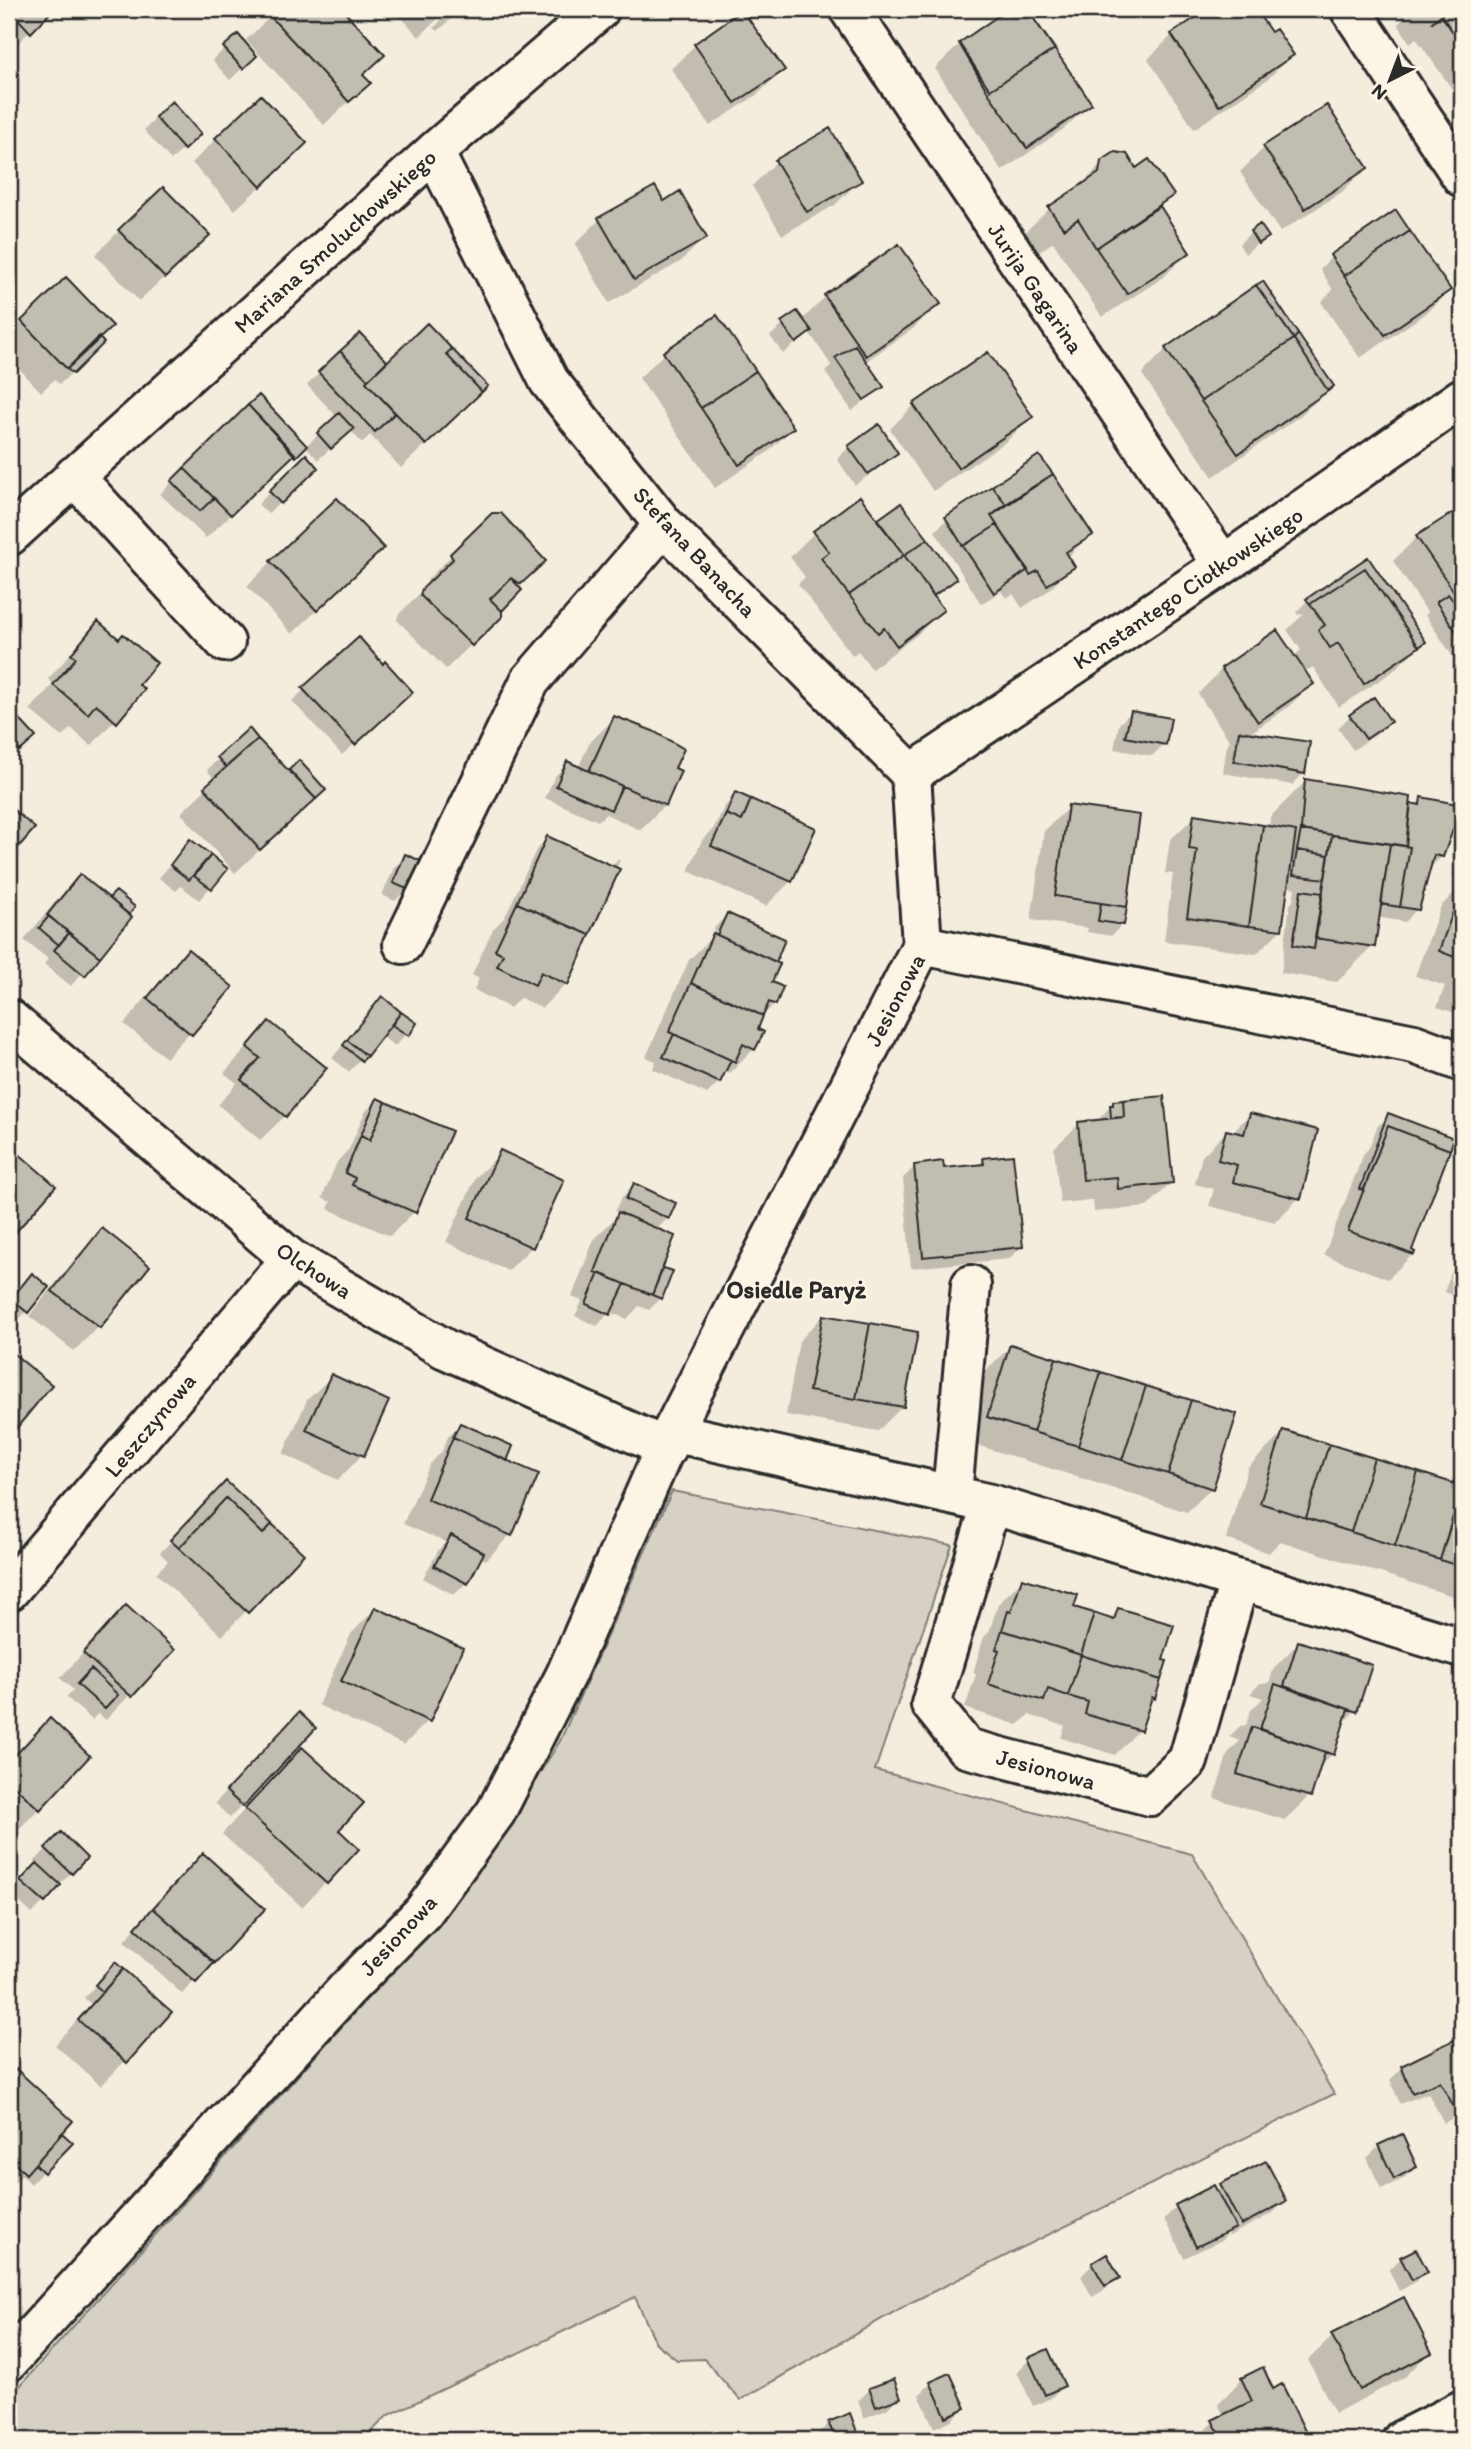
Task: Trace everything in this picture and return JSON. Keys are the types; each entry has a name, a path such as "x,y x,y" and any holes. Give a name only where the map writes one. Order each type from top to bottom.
{"street":[{"name":"Mariana Smoluchowskiego","path":"9,536 434,152 600,9"},
{"name":"Jurija Gagarina","path":"849,9 1223,565"},
{"path":"1350,9 1462,177"},
{"name":"Stefana Banacha","path":"434,152 549,381 664,525 911,774"},
{"name":"Konstantego Ciołkowskiego","path":"911,774 1223,565 1462,398"},
{"path":"74,477 225,642"},
{"path":"403,944 530,681 664,525"},
{"path":"911,774 922,945"},
{"name":"Jesionowa","path":"9,2361 346,1990 423,1912 496,1812 566,1674 669,1440 922,945 1414,1044 1462,1062"},
{"name":"Olchowa","path":"9,1019 291,1259 446,1349 669,1440"},
{"name":"Leszczynowa","path":"9,1591 291,1259"},
{"path":"952,1494 971,1285"},
{"path":"669,1440 952,1494 1462,1648"},
{"name":"Jesionowa","path":"990,1504 931,1704 966,1748 1150,1796 1188,1761 1239,1581"},
{"path":"1402,2440 1462,2410"}],"shaded area":[{"path":"672,1491 952,1545 875,1770 1192,1854 1334,2094 910,2303 740,2400 704,2359 677,2360 656,2343 635,2297 387,2416 363,2440 9,2440 9,2398 468,1886 560,1741"}],"building":[{"path":"9,9 54,9 31,33"},
{"path":"276,9 342,9 385,55 363,75 371,83 349,102 269,15"},
{"path":"1008,9 1027,9 1092,104 1027,148 989,94 959,43"},
{"path":"1008,9 1027,9 1055,49 990,90 959,43"},
{"path":"1208,9 1255,9 1271,32 1276,29 1294,55 1219,106 1171,34"},
{"path":"1448,9 1462,9 1462,45 1441,15 1431,23"},
{"path":"742,10 785,70 735,103 694,44"},
{"path":"238,34 257,56 243,69 223,47"},
{"path":"261,95 307,143 261,187 215,138"},
{"path":"172,101 201,134 184,150 155,117"},
{"path":"1327,105 1368,168 1305,209 1263,146"},
{"path":"830,128 862,181 807,212 775,160"},
{"path":"1115,152 1127,154 1136,168 1149,159 1174,195 1096,248 1078,219 1064,229 1048,207 1099,173 1101,161"},
{"path":"655,186 664,201 680,191 707,238 634,280 598,218"},
{"path":"163,187 210,235 165,278 118,230"},
{"path":"1160,206 1190,253 1127,294 1096,248"},
{"path":"1396,210 1410,231 1344,276 1330,255"},
{"path":"1260,224 1269,237 1258,244 1250,231"},
{"path":"1410,231 1451,290 1385,335 1344,276"},
{"path":"899,244 941,304 866,356 824,295"},
{"path":"66,277 113,326 67,369 21,321"},
{"path":"1263,281 1298,334 1294,339 1256,285"},
{"path":"1256,285 1294,339 1201,401 1165,348"},
{"path":"797,311 812,331 796,343 781,322"},
{"path":"717,315 756,371 701,408 663,352"},
{"path":"427,323 452,349 446,354 482,392 426,445 366,382"},
{"path":"360,333 387,361 368,380 340,351"},
{"path":"1298,334 1334,386 1328,391 1294,339"},
{"path":"99,337 104,343 73,374 67,369"},
{"path":"1294,339 1328,391 1238,454 1201,401"},
{"path":"855,345 884,387 864,400 835,358"},
{"path":"452,349 488,386 482,392 446,354"},
{"path":"340,351 395,413 375,432 318,372"},
{"path":"988,352 1033,417 958,468 913,404"},
{"path":"756,371 794,428 739,465 701,408"},
{"path":"259,395 307,446 296,457 248,405"},
{"path":"248,405 295,454 231,515 184,468"},
{"path":"339,413 354,429 331,449 317,433"},
{"path":"879,424 898,453 868,474 848,446"},
{"path":"306,454 318,468 281,504 269,491"},
{"path":"1039,455 1053,474 1006,504 992,486"},
{"path":"184,468 214,498 200,511 171,481"},
{"path":"1053,474 1093,535 1066,552 1075,567 1047,585 1038,571 1030,575 991,516"},
{"path":"992,486 1006,504 991,516 997,525 963,546 945,517"},
{"path":"860,496 904,555 849,595 821,558 829,552 813,531"},
{"path":"337,498 384,548 317,611 270,561"},
{"path":"901,503 928,539 904,555 877,520"},
{"path":"492,513 501,513 546,561 521,584 511,578 490,599 502,611 502,617 472,646 420,595 422,589 453,559 450,554"},
{"path":"1452,513 1457,520 1462,516 1462,589 1455,593 1416,536"},
{"path":"997,525 1028,570 994,593 963,546"},
{"path":"928,539 957,579 933,596 904,555"},
{"path":"904,555 944,610 897,646 884,628 878,633 849,595"},
{"path":"1368,557 1426,642 1419,647 1365,568 1310,604 1306,599"},
{"path":"1365,568 1419,647 1364,684 1338,643 1330,648 1318,630 1325,625 1310,604"},
{"path":"511,578 522,590 502,611 490,599"},
{"path":"1448,594 1455,603 1461,599 1462,601 1462,640 1436,602"},
{"path":"98,621 119,639 123,634 157,663 139,685 145,689 117,723 96,704 88,714 53,685 76,658 71,654"},
{"path":"1277,630 1314,684 1258,722 1221,668"},
{"path":"359,637 413,692 355,745 302,688"},
{"path":"1374,697 1391,722 1366,739 1349,715"},
{"path":"11,710 36,737 20,751 9,739"},
{"path":"1131,711 1171,718 1166,745 1125,737"},
{"path":"614,716 653,731 684,749 675,768 681,771 666,806 589,771"},
{"path":"249,728 258,739 226,767 217,757"},
{"path":"1239,731 1310,742 1305,774 1234,761"},
{"path":"258,739 316,799 260,850 204,787"},
{"path":"299,760 326,790 316,799 289,770"},
{"path":"567,761 622,786 611,810 556,786"},
{"path":"1305,779 1411,797 1406,846 1301,830"},
{"path":"735,792 751,799 742,821 726,814"},
{"path":"1421,797 1462,805 1443,857 1434,855 1419,910 1400,907 1410,847 1406,846 1411,803 1420,805"},
{"path":"751,799 816,828 792,882 711,846 726,814 742,821"},
{"path":"1068,805 1140,815 1127,907 1055,896"},
{"path":"9,806 35,828 9,858"},
{"path":"1194,814 1263,825 1249,926 1187,917 1197,850 1189,849"},
{"path":"1263,825 1296,831 1282,930 1249,926"},
{"path":"1301,830 1332,835 1329,855 1297,850"},
{"path":"1332,835 1390,844 1375,947 1315,938"},
{"path":"547,836 620,869 590,935 517,903"},
{"path":"190,839 211,855 189,880 170,865"},
{"path":"1390,844 1410,847 1400,907 1381,904"},
{"path":"1297,850 1329,855 1325,879 1293,875"},
{"path":"405,854 421,861 409,890 393,883"},
{"path":"211,855 228,869 212,889 194,876"},
{"path":"80,874 132,917 100,957 47,915"},
{"path":"1462,887 1462,960 1439,951"},
{"path":"1301,890 1323,893 1314,949 1293,945"},
{"path":"116,891 135,907 129,915 109,898"},
{"path":"517,903 590,935 568,985 541,972 535,985 497,966 503,954 495,950"},
{"path":"1101,903 1127,907 1124,925 1098,921"},
{"path":"727,913 785,939 776,962 717,935"},
{"path":"49,916 69,933 59,945 39,928"},
{"path":"69,933 100,957 85,976 54,950"},
{"path":"713,933 780,964 772,982 783,987 776,1005 769,1002 763,1016 691,983"},
{"path":"188,949 233,987 192,1035 147,998"},
{"path":"691,983 763,1016 758,1029 764,1032 755,1050 743,1044 735,1062 669,1032"},
{"path":"382,996 401,1012 367,1056 347,1040"},
{"path":"401,1012 417,1023 409,1036 392,1025"},
{"path":"269,1021 327,1068 286,1117 241,1080 260,1058 247,1047"},
{"path":"674,1034 731,1060 720,1083 663,1057"},
{"path":"347,1040 367,1056 362,1061 343,1045"},
{"path":"1164,1096 1173,1183 1118,1189 1117,1177 1083,1180 1078,1122 1124,1117 1123,1100"},
{"path":"377,1098 386,1102 370,1140 361,1135"},
{"path":"1123,1100 1124,1117 1111,1118 1110,1105 1113,1105 1113,1101"},
{"path":"386,1102 452,1131 416,1213 352,1185 355,1178 345,1173 361,1135 370,1140"},
{"path":"1250,1113 1318,1130 1301,1199 1233,1182 1237,1165 1218,1160 1226,1130 1244,1134"},
{"path":"1388,1113 1454,1138 1450,1150 1388,1126 1364,1190 1360,1189"},
{"path":"1388,1126 1450,1150 1412,1250 1414,1255 1348,1231"},
{"path":"10,1146 56,1186 15,1233 9,1228"},
{"path":"500,1150 564,1180 533,1248 469,1218"},
{"path":"1013,1155 1023,1247 923,1257 914,1165 943,1161 944,1168 984,1164 983,1158"},
{"path":"634,1183 676,1203 669,1219 626,1199"},
{"path":"618,1212 675,1236 652,1295 595,1272"},
{"path":"102,1228 150,1266 100,1328 52,1291"},
{"path":"663,1268 673,1271 662,1299 652,1295"},
{"path":"32,1273 49,1287 28,1313 11,1299"},
{"path":"599,1273 625,1284 610,1315 586,1304"},
{"path":"823,1315 870,1323 856,1399 809,1391"},
{"path":"870,1323 918,1332 904,1407 856,1399"},
{"path":"1010,1344 1056,1358 1033,1432 987,1417"},
{"path":"9,1350 52,1385 15,1430 9,1425"},
{"path":"1056,1358 1101,1372 1078,1446 1033,1432"},
{"path":"1101,1372 1146,1386 1122,1460 1078,1446"},
{"path":"331,1374 389,1401 364,1456 306,1430"},
{"path":"1146,1386 1191,1400 1168,1474 1122,1460"},
{"path":"1191,1400 1237,1414 1213,1489 1168,1474"},
{"path":"460,1423 513,1446 507,1461 453,1437"},
{"path":"1283,1430 1329,1444 1306,1518 1260,1503"},
{"path":"453,1437 539,1474 512,1536 427,1499"},
{"path":"1329,1444 1374,1458 1351,1532 1306,1518"},
{"path":"1374,1458 1418,1472 1395,1546 1351,1532"},
{"path":"1418,1472 1462,1486 1440,1560 1395,1546"},
{"path":"226,1481 272,1524 263,1534 226,1498 179,1548 170,1540"},
{"path":"1462,1488 1462,1567 1440,1560"},
{"path":"226,1498 263,1534 272,1524 304,1554 248,1613 179,1548"},
{"path":"451,1535 484,1553 468,1584 434,1566"},
{"path":"1022,1578 1078,1595 1074,1607 1094,1613 1081,1655 1002,1630"},
{"path":"126,1605 175,1650 132,1697 83,1653"},
{"path":"375,1607 463,1648 430,1722 341,1681"},
{"path":"1118,1608 1174,1625 1163,1660 1167,1661 1161,1680 1081,1655 1094,1613 1114,1620"},
{"path":"1002,1630 1081,1655 1068,1696 1048,1689 1044,1701 988,1684 999,1650 996,1649"},
{"path":"1298,1641 1372,1665 1357,1712 1284,1686"},
{"path":"1081,1655 1161,1680 1155,1699 1152,1697 1141,1731 1085,1714 1088,1702 1068,1696"},
{"path":"91,1669 118,1695 105,1709 77,1684"},
{"path":"1275,1684 1348,1709 1334,1755 1260,1729"},
{"path":"299,1712 316,1728 243,1807 226,1791"},
{"path":"50,1718 90,1756 40,1810 9,1781 9,1762"},
{"path":"1252,1727 1325,1752 1311,1797 1237,1774"},
{"path":"302,1747 364,1803 339,1830 359,1849 327,1884 245,1809"},
{"path":"61,1832 87,1858 72,1874 45,1848"},
{"path":"203,1853 265,1909 215,1963 153,1908"},
{"path":"37,1863 61,1885 45,1903 20,1881"},
{"path":"153,1908 214,1963 196,1983 135,1928"},
{"path":"115,1962 123,1969 103,1992 95,1985"},
{"path":"123,1969 172,2012 127,2063 78,2020"},
{"path":"1462,2036 1462,2109 1457,2112 1440,2082 1412,2093 1401,2066"},
{"path":"16,2069 73,2121 26,2174 9,2158 9,2077"},
{"path":"62,2133 73,2143 44,2173 35,2164"},
{"path":"1402,2134 1417,2167 1394,2179 1378,2145"},
{"path":"1266,2161 1287,2201 1241,2225 1220,2184"},
{"path":"1214,2185 1236,2228 1196,2247 1175,2205"},
{"path":"1416,2249 1428,2272 1412,2280 1400,2257"},
{"path":"1107,2254 1120,2278 1105,2286 1092,2263"},
{"path":"1404,2297 1432,2353 1360,2390 1331,2334"},
{"path":"1048,2349 1065,2386 1045,2395 1028,2358"},
{"path":"1263,2367 1273,2389 1282,2384 1309,2439 1223,2440 1212,2420 1252,2401 1241,2378"},
{"path":"950,2373 966,2408 946,2417 930,2382"},
{"path":"894,2379 901,2398 876,2407 869,2388"},
{"path":"850,2413 860,2440 836,2440 828,2422"}],"district":[{"name":"Osiedle Paryż","path":"796,1290"}]}
